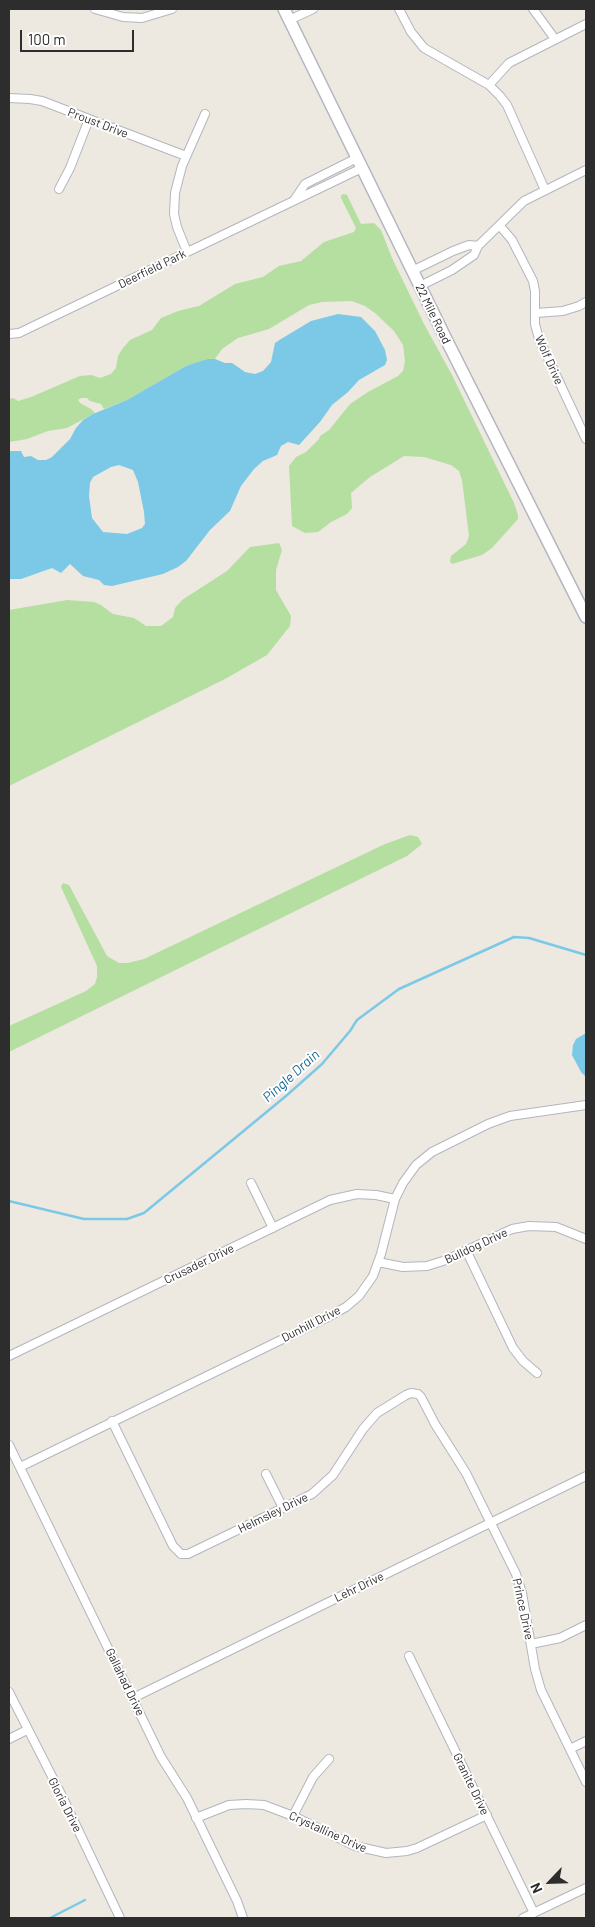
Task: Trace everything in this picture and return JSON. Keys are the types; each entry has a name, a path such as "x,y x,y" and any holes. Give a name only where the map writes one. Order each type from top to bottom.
{"street":[{"path":"95,9 113,15 133,18 151,17 172,9"},
{"name":"22 Mile Road","path":"284,9 412,271 586,617"},
{"path":"289,20 313,9"},
{"path":"399,9 411,32 424,48 489,85 507,105 545,190"},
{"path":"532,9 554,39"},
{"path":"489,85 509,63 586,24"},
{"name":"Proust Drive","path":"9,98 30,99 42,102 186,156"},
{"path":"187,252 176,227 175,193 186,156 205,114"},
{"path":"59,189 70,168 89,119"},
{"path":"295,199 305,184 360,163"},
{"name":"Deerfield Park","path":"9,334 19,333 187,252 295,199 360,163"},
{"path":"420,286 460,265 474,255 478,246 524,201 586,170"},
{"name":"Wolf Drive","path":"500,226 512,240 533,281 535,291 535,324 538,339 586,439"},
{"path":"412,271 469,245 478,246"},
{"path":"454,251 460,265"},
{"path":"536,313 563,311 586,302"},
{"path":"578,422 586,419"},
{"name":"Dunhill Drive","path":"20,1467 337,1313 359,1296 372,1276 378,1262 395,1199 403,1183 416,1165 427,1155 488,1124 510,1116 586,1105"},
{"path":"251,1183 273,1228"},
{"name":"Crusader Drive","path":"9,1356 330,1200 348,1195 376,1195 395,1199"},
{"name":"Bulldog Drive","path":"378,1262 403,1267 418,1267 437,1263 506,1231 521,1227 556,1227 586,1239"},
{"path":"466,1250 513,1348 523,1361 537,1373"},
{"name":"Helmsley Drive","path":"112,1421 173,1546 181,1554 193,1552 312,1494 326,1482 363,1428 376,1414 406,1395 414,1393"},
{"name":"Prince Drive","path":"414,1393 422,1397 435,1424 461,1464 520,1584 541,1690 586,1782"},
{"name":"Gallahad Drive","path":"9,1445 161,1757 182,1790 196,1818 237,1901 243,1918"},
{"path":"266,1474 283,1508"},
{"name":"Lehr Drive","path":"133,1698 586,1476"},
{"path":"531,1644 560,1638 586,1625"},
{"name":"Granite Drive","path":"409,1656 534,1913"},
{"name":"Gloria Drive","path":"9,1692 62,1796 120,1918"},
{"path":"9,1739 28,1730"},
{"path":"570,1749 586,1741"},
{"path":"293,1816 312,1777 329,1759"},
{"name":"Crystalline Drive","path":"196,1818 220,1807 237,1804 264,1805 293,1816 355,1846 386,1853 417,1848 486,1815"},
{"path":"523,1918 586,1888"}],"green space":[{"path":"341,195 347,195 361,224 374,223 381,230 392,258 424,324 452,375 514,503 518,519 492,548 482,555 452,564 450,562 451,556 466,544 469,536 462,480 459,471 451,465 424,457 404,456 370,477 351,493 352,508 347,514 331,522 318,532 305,533 292,526 289,466 296,457 306,452 320,436 329,430 350,404 398,376 403,371 405,361 403,345 394,331 375,313 365,306 352,301 322,302 309,305 269,329 238,338 222,349 215,359 186,366 127,400 104,409 101,404 90,401 87,398 81,398 78,400 80,403 95,413 67,428 48,431 27,439 9,442 9,399 13,398 18,401 31,397 80,376 91,375 100,378 111,374 116,368 118,356 130,340 152,330 161,318 178,311 199,306 235,284 263,277 279,266 301,261 324,242 354,232 356,228 341,198"},
{"path":"279,543 282,550 276,570 276,590 291,616 290,626 267,655 225,679 9,786 9,610 67,600 94,602 113,614 134,618 146,626 161,626 173,617 175,608 182,600 227,571 250,547"},
{"path":"410,835 418,837 422,844 407,856 9,1052 9,1026 86,991 95,984 97,966 61,887 63,883 69,885 107,956 119,963 128,963 144,959 385,844"}],"water":[{"path":"338,314 361,317 375,331 385,350 387,360 385,365 359,380 332,405 320,422 299,445 288,442 281,446 277,455 263,461 254,469 241,486 230,511 210,530 186,561 163,574 112,586 104,585 99,580 83,576 70,564 61,573 52,568 21,579 9,579 9,451 21,451 24,457 31,456 38,460 46,460 52,457 70,439 83,420 127,400 186,366 208,359 232,363 245,372 255,374 263,371 271,362 275,343 311,321","holes":["119,465 133,470 138,482 145,524 142,528 127,534 103,532 92,518 89,496 90,483 93,477 111,467"]},
{"path":"586,1033 586,1077 581,1072 572,1055 576,1039"}],"waterway":[{"name":"Pingle Drain","path":"9,1201 84,1219 127,1219 144,1213 286,1096 322,1064 357,1020 399,989 514,937 529,938 586,955"},
{"path":"50,1918 85,1900"}]}
